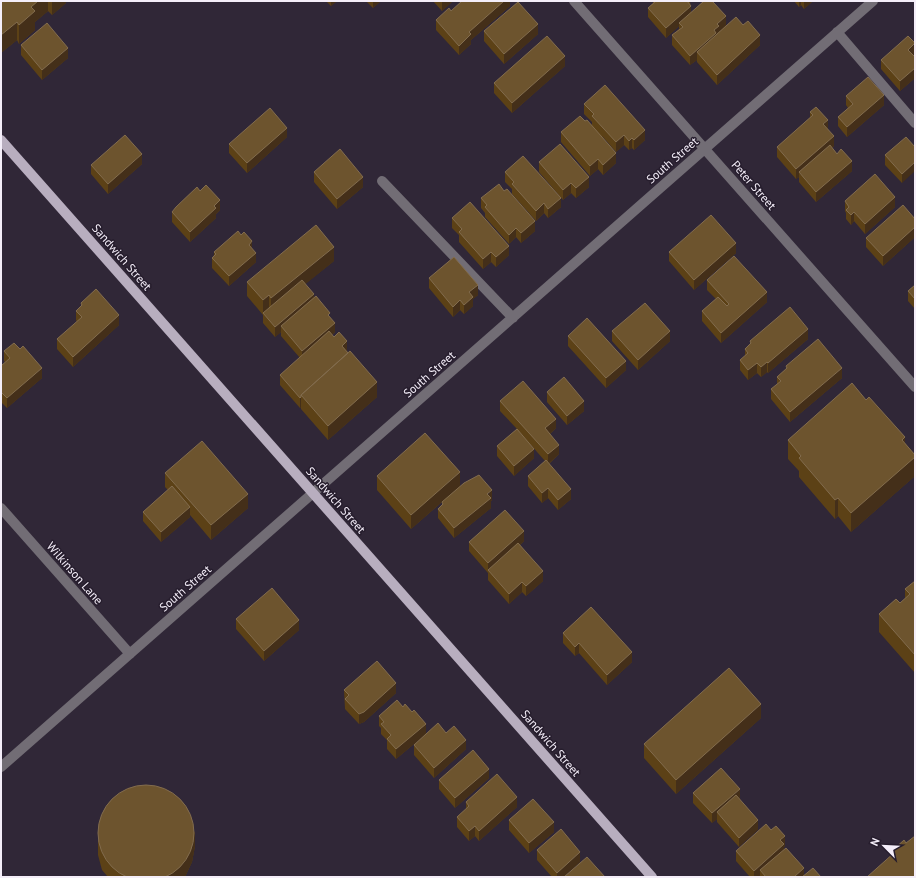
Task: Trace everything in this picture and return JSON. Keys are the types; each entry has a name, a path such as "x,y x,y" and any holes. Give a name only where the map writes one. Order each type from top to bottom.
{"main road":[{"name":"Sandwich Street","path":"1,140 652,877"}],"street":[{"name":"Peter Street","path":"574,1 915,387"},
{"name":"South Street","path":"1,767 873,1"},
{"path":"837,32 915,122"},
{"path":"382,181 513,318"},
{"name":"Wilkinson Lane","path":"1,508 130,654"}],"building":[{"path":"1,1 38,1 31,7 35,11 19,25 17,22 1,35"},
{"path":"462,1 504,1 469,32 471,34 459,46 436,20 449,8 451,11"},
{"path":"656,1 687,1 691,6 666,28 648,8"},
{"path":"704,1 712,1 726,16 717,24 719,26 714,30 716,33 690,56 672,35 683,27 679,23"},
{"path":"518,2 538,24 504,54 484,31"},
{"path":"736,17 743,25 748,21 760,35 717,75 697,52"},
{"path":"47,23 68,48 42,70 21,45"},
{"path":"547,36 565,56 512,103 494,83"},
{"path":"908,36 915,43 908,50 915,57 915,68 900,81 881,60"},
{"path":"868,77 884,95 847,127 838,117 853,104 846,96"},
{"path":"605,85 645,130 634,140 632,138 629,141 624,135 616,142 592,116 594,114 584,104"},
{"path":"816,107 828,120 823,124 834,136 796,169 777,147 813,115 810,112"},
{"path":"270,108 287,128 247,163 229,144"},
{"path":"580,116 585,121 587,120 616,153 603,165 598,159 590,166 561,132"},
{"path":"125,135 142,154 108,184 91,165"},
{"path":"906,137 915,147 915,162 902,174 885,155"},
{"path":"560,144 589,177 576,188 571,183 563,190 539,162"},
{"path":"830,145 837,154 841,149 852,161 816,192 799,172"},
{"path":"340,149 363,177 337,199 314,172"},
{"path":"523,156 561,198 548,209 544,203 536,211 512,184 514,182 505,172"},
{"path":"875,174 895,197 865,224 854,212 851,215 846,210 849,207 845,201"},
{"path":"499,184 504,191 507,189 535,221 521,233 516,228 509,235 485,207 487,205 481,198"},
{"path":"206,185 220,200 214,206 216,208 190,232 172,212 197,187 200,191"},
{"path":"470,202 509,246 496,257 491,252 483,259 459,232 462,229 452,218"},
{"path":"903,205 915,219 915,227 883,256 866,238"},
{"path":"711,215 736,243 694,280 669,252"},
{"path":"316,225 334,247 271,298 269,295 263,300 247,282"},
{"path":"238,231 241,235 244,232 252,241 249,245 256,253 229,276 212,258 216,254 214,252"},
{"path":"734,256 767,292 721,333 702,311 718,297 727,306 729,304 707,280"},
{"path":"454,257 478,285 469,292 473,297 464,305 460,300 453,307 429,278"},
{"path":"302,280 314,294 275,327 263,313"},
{"path":"915,285 915,299 908,291"},
{"path":"96,289 119,315 73,357 57,339 82,317 76,311 82,305 81,303"},
{"path":"316,296 330,313 328,315 335,323 302,351 281,326"},
{"path":"645,303 670,331 638,360 612,331"},
{"path":"790,307 808,329 768,363 767,362 761,367 757,363 748,370 740,360 748,353 745,349 751,343 750,341"},
{"path":"587,318 626,361 606,378 568,336"},
{"path":"329,331 334,337 339,332 347,341 342,346 348,353 301,395 300,398 280,375"},
{"path":"818,339 842,368 790,412 771,389 781,381 777,377 787,368 786,366"},
{"path":"14,343 20,349 23,346 42,368 7,398 1,392 1,366 10,358 4,351"},
{"path":"350,351 377,382 328,426 301,395"},
{"path":"564,377 584,401 567,416 547,392"},
{"path":"523,381 556,419 545,428 559,445 548,454 500,401"},
{"path":"852,383 866,400 869,397 905,437 902,440 915,455 915,457 851,513 838,498 835,500 799,458 801,456 788,440"},
{"path":"517,429 534,449 514,466 497,446"},
{"path":"425,433 460,472 411,515 377,476"},
{"path":"202,441 248,494 211,525 165,473"},
{"path":"546,460 571,489 558,500 548,488 542,493 528,476"},
{"path":"479,475 492,490 487,494 491,498 454,528 438,509 443,504 442,502 464,483"},
{"path":"172,486 190,507 161,532 143,512"},
{"path":"505,510 524,531 488,563 469,542"},
{"path":"518,543 543,571 526,586 522,582 509,594 488,570"},
{"path":"915,581 915,655 879,614 896,599 900,603 910,594 905,589"},
{"path":"272,588 299,620 264,651 236,619"},
{"path":"591,607 632,652 607,675 579,643 575,647 563,633"},
{"path":"377,661 396,683 364,712 359,714 345,699 349,695 344,690"},
{"path":"729,668 761,704 676,780 644,744"},
{"path":"397,700 403,707 405,704 412,712 414,710 426,724 396,749 387,739 391,735 381,724 384,722 379,716"},
{"path":"438,723 446,733 454,726 466,740 434,768 414,745"},
{"path":"473,750 489,769 455,798 439,780"},
{"path":"721,768 740,789 712,813 693,793"},
{"path":"497,774 517,797 479,831 475,826 469,831 457,817 469,806 466,802"},
{"path":"146,785 164,789 180,799 190,815 194,833 190,851 180,867 164,877 146,881 128,877 112,867 102,851 98,833 102,815 112,799 128,789"},
{"path":"736,795 758,820 739,838 717,812"},
{"path":"533,799 554,822 529,843 509,820"},
{"path":"766,824 771,830 776,826 785,836 780,840 784,844 754,871 736,851"},
{"path":"561,829 580,852 557,873 537,850"},
{"path":"915,836 915,877 867,877 895,852 893,850 904,840 906,843"},
{"path":"786,848 804,868 794,877 766,877 760,870"},
{"path":"587,857 605,877 564,877"},
{"path":"813,868 821,877 802,877"}]}
